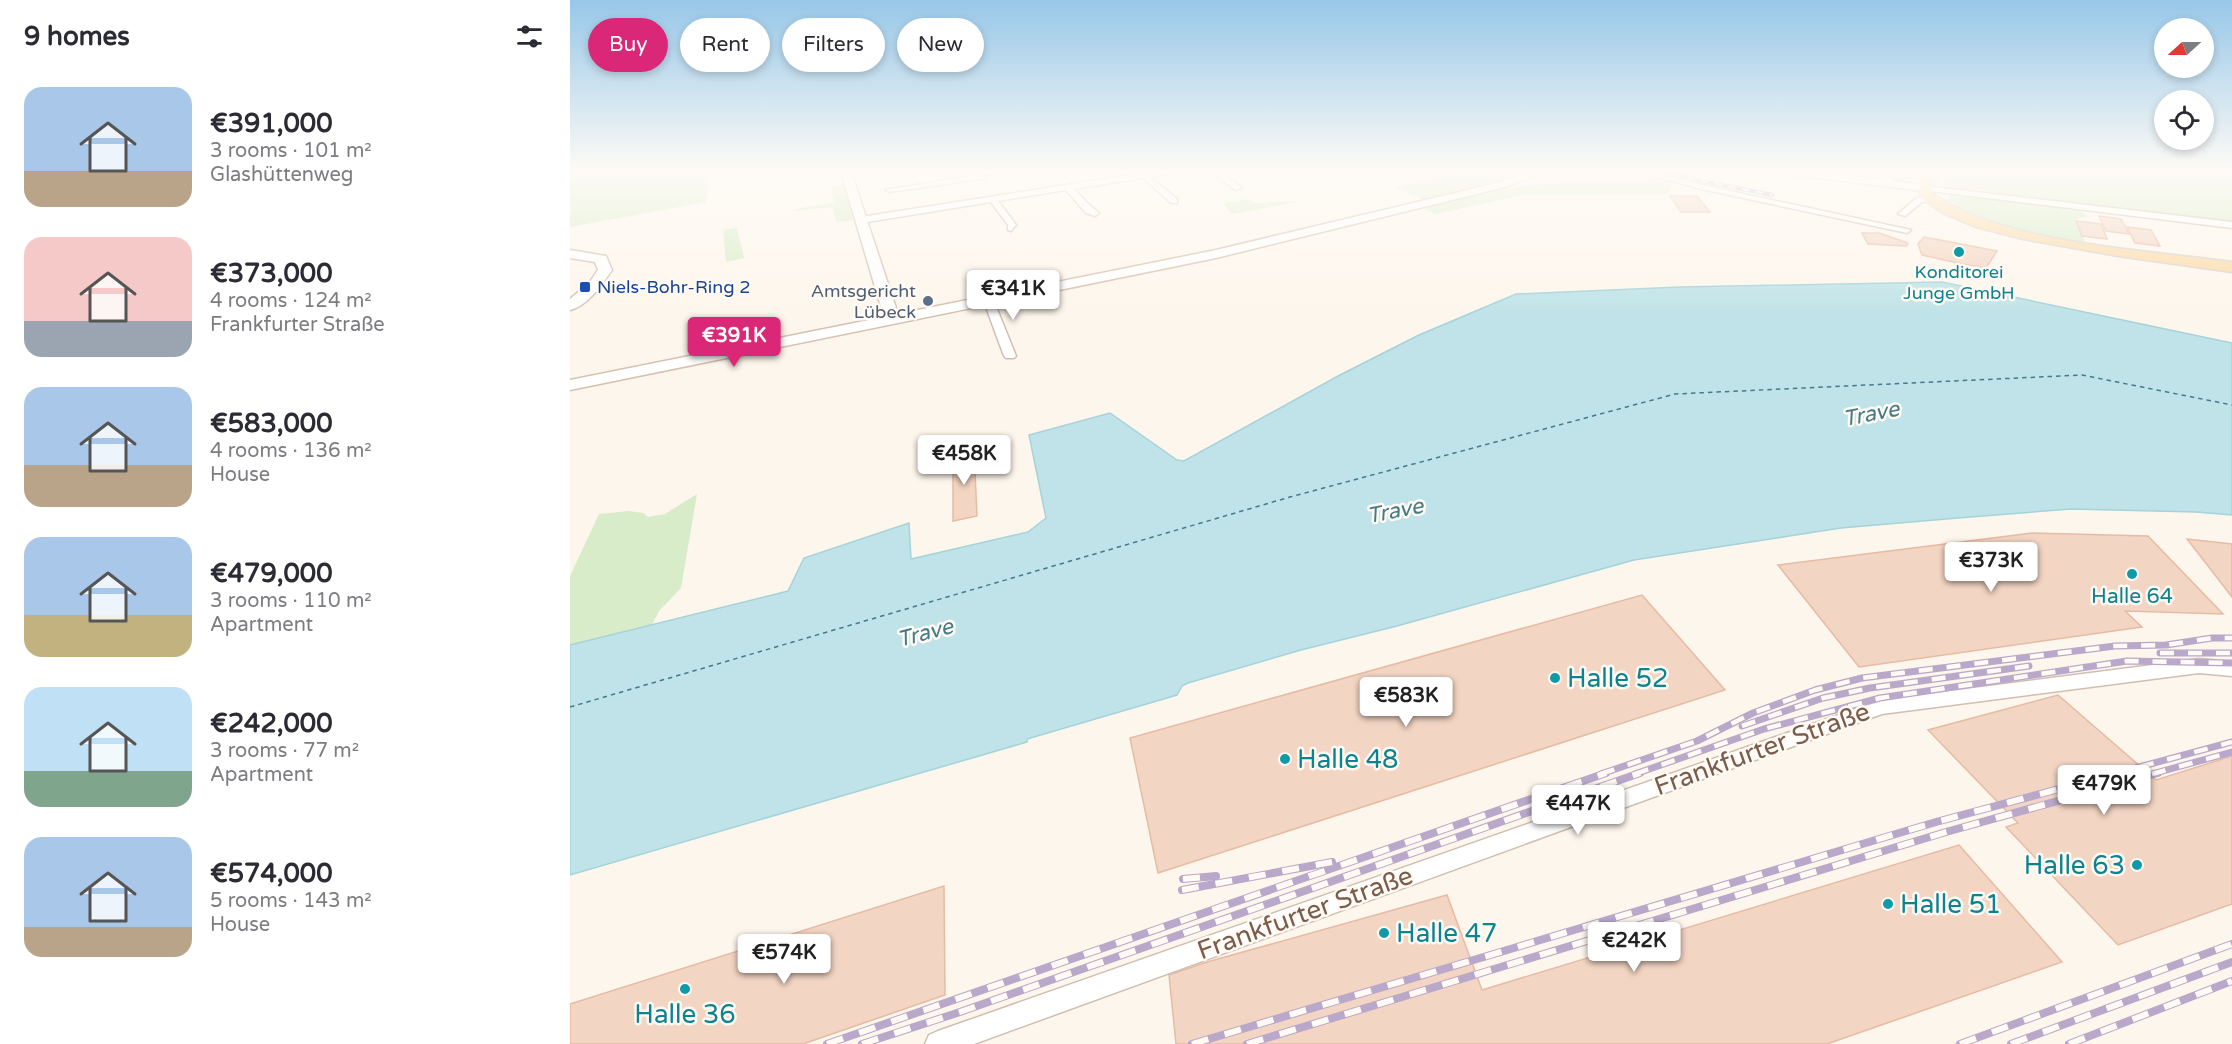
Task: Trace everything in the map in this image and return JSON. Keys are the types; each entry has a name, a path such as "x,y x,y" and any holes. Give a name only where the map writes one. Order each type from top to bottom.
{"main road":[{"path":"1969,218 2033,237 2232,267"}],"street":[{"path":"872,218 861,220 892,318"},
{"path":"1008,218 1012,225 1011,228"},
{"path":"570,385 892,318 1247,248 1369,218"},
{"path":"1848,218 1907,230"},
{"path":"2160,218 2232,225"},
{"path":"570,254 601,259 605,270 594,286 570,306"},
{"path":"988,299 1010,356"},
{"name":"Frankfurter Straße","path":"938,1044 1881,706 2199,666 2232,669"}],"green space":[{"path":"570,218 620,218 570,227"},
{"path":"835,218 852,218 853,220 836,222"},
{"path":"1985,218 2084,218 2076,219 2085,242 2049,236"},
{"path":"2198,218 2232,218 2232,222"},
{"path":"737,228 744,258 726,262 723,230"},
{"path":"697,494 681,588 659,611 651,627 570,645 570,576 599,514 629,511 643,513 648,517 665,514"}],"water":[{"name":"Trave","path":"1942,282 2232,343 2232,515 2071,509 1841,528 1634,560 1188,683 1182,686 1177,695 1027,739 1027,742 570,875 570,645 788,591 804,558 909,523 911,559 1028,532 1046,518 1029,435 1110,413 1177,460 1184,461 1338,376 1419,335 1516,294 1680,287"}],"building":[{"path":"2100,218 2121,219 2129,234 2106,231"},
{"path":"2076,221 2101,224 2107,239 2082,236"},
{"path":"2127,227 2151,230 2160,246 2135,243"},
{"path":"1862,233 1879,233 1908,243 1907,246 1868,244"},
{"name":"Konditorei Junge GmbH","path":"1924,237 1997,251 1986,268 1958,263 1922,255 1918,244"},
{"path":"974,449 977,516 953,521 953,453"},
{"path":"2032,533 2148,536 2223,614 2125,611 2142,627 1859,667 1778,565"},
{"path":"2187,539 2232,544 2232,597"},
{"path":"1642,595 1725,690 1158,873 1130,738"},
{"name":"Halle 63","path":"2058,695 2156,780 2232,756 2232,904 2118,945 2006,827 2018,823 1928,730"},
{"name":"Halle 51","path":"1959,845 2062,962 1827,1044 1176,1044 1169,975 1207,962 1447,895 1482,990"},
{"path":"944,886 945,995 803,1044 570,1044 570,1004"}],"ferry route":[{"path":"570,707 1290,497 1675,394 2082,375 2232,405"}],"railway":[{"path":"1601,774 1697,741 1753,713 1815,690 1862,678 2115,646 2166,645 2212,638 2232,638"},
{"path":"2160,653 2232,653"},
{"path":"1635,774 1764,729 1880,698 2127,661 2232,663"},
{"path":"1742,726 1823,698 1870,688 2029,666"},
{"path":"2113,774 2232,742"},
{"path":"2152,774 2232,752"},
{"path":"827,1044 1606,773"},
{"path":"862,1044 960,1012 1640,773"},
{"path":"1192,1044 1936,822 2118,773"},
{"path":"1247,1044 1946,832 2158,773"},
{"path":"1182,890 1332,862"},
{"path":"1183,879 1216,876"},
{"path":"1960,1044 2232,944"},
{"path":"2011,1044 2232,962"},
{"path":"2069,1044 2232,981"}],"place":[{"name":"Konditorei Junge GmbH","path":"1959,252"},
{"name":"Niels-Bohr-Ring 2","path":"585,287"},
{"name":"Amtsgericht Lübeck","path":"928,301"},
{"name":"Halle 64","path":"2132,574"},
{"name":"Halle 52","path":"1555,678"},
{"name":"Halle 48","path":"1285,759"},
{"name":"Halle 63","path":"2137,865"},
{"name":"Halle 51","path":"1888,904"},
{"name":"Halle 47","path":"1384,933"},
{"name":"Halle 36","path":"685,989"}]}
